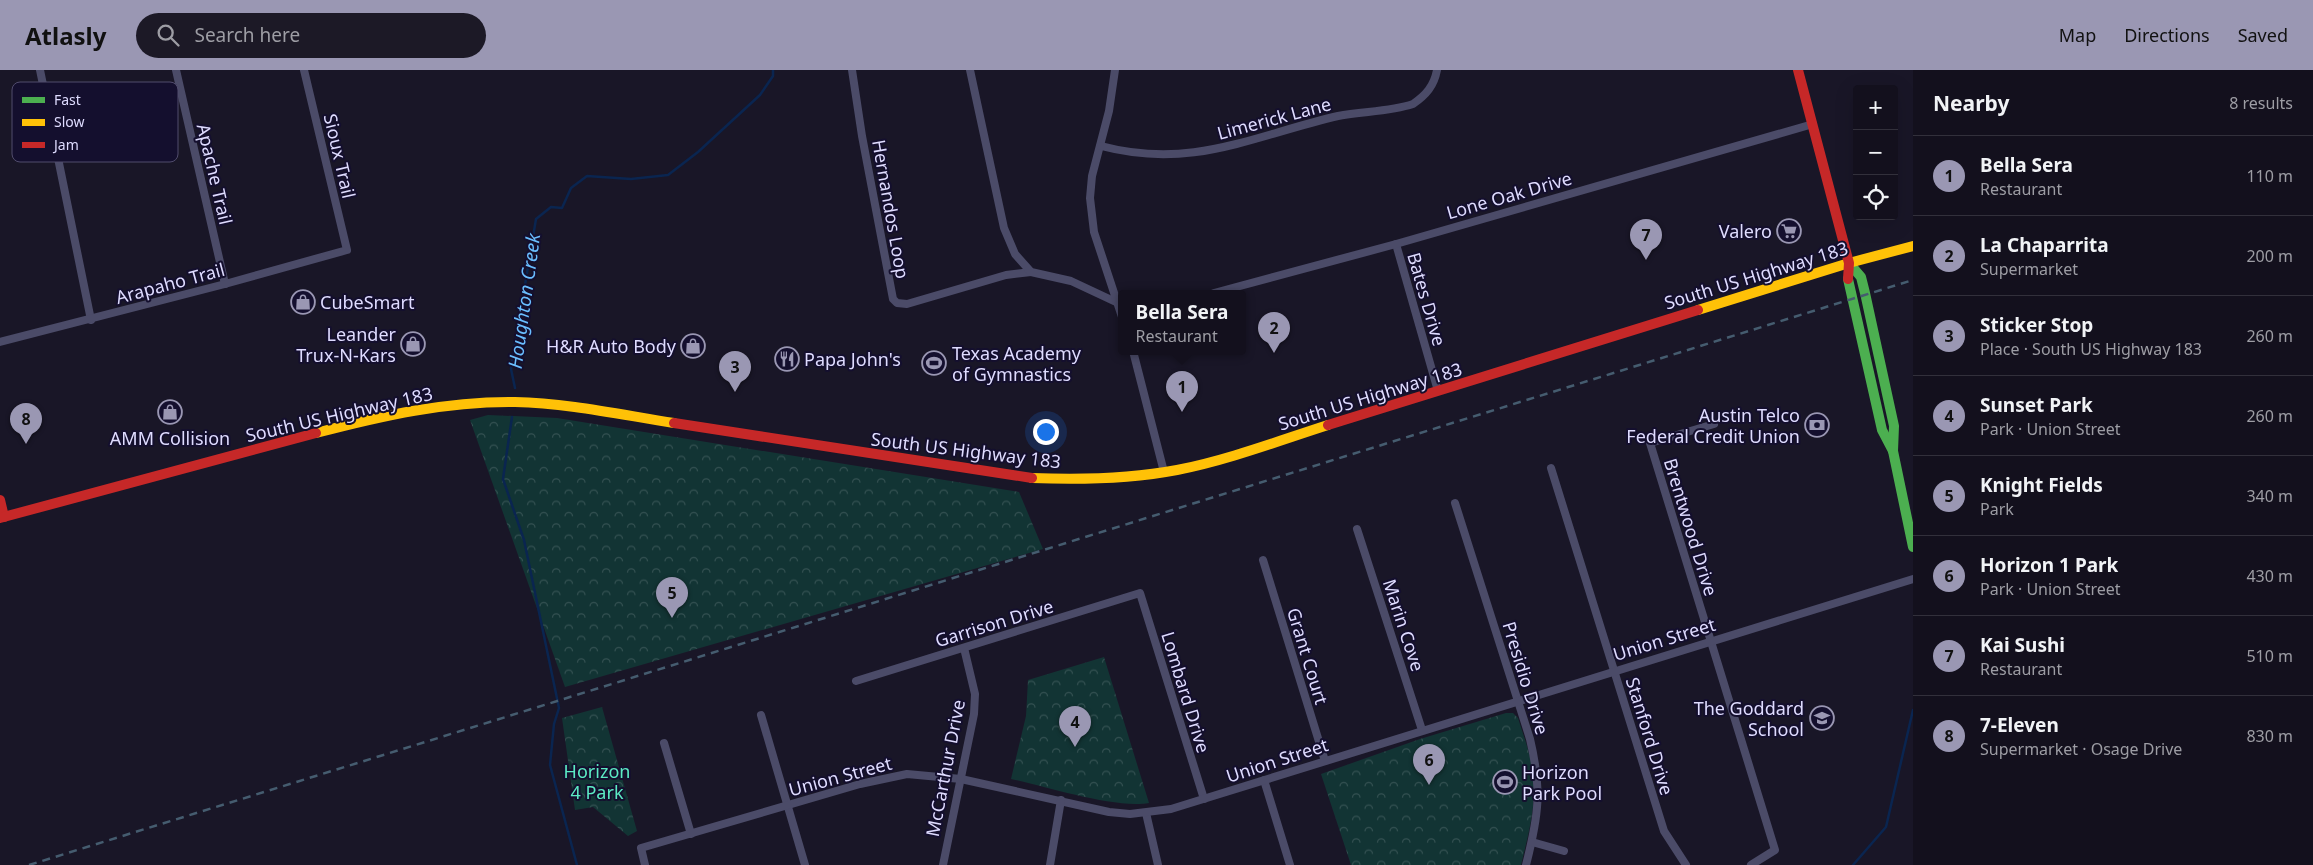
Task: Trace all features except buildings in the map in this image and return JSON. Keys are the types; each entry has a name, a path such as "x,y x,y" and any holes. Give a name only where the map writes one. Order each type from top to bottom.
{"main road":[{"path":"1798,70 1849,263 1848,281 1882,430 1893,451 1913,547"},
{"name":"South US Highway 183","path":"2,517 354,423 396,414 471,404 516,402 567,406 1021,477 1060,479 1118,477 1164,472 1206,463 1849,263 1913,246"},
{"path":"0,500 2,517"}],"street":[{"name":"Apache Trail","path":"176,70 225,284"},
{"name":"Sioux Trail","path":"304,70 347,250"},
{"name":"Hernandos Loop","path":"852,70 862,136 893,299 897,303 907,304 1006,275 1031,272 1071,280 1118,303"},
{"path":"970,70 1004,228 1015,254 1031,272"},
{"path":"1115,70 1109,111 1092,176 1091,210 1102,260 1118,303"},
{"name":"Limerick Lane","path":"1101,146 1153,155 1184,155 1214,150 1338,116 1413,104 1422,98 1432,86 1437,70"},
{"name":"Lone Oak Drive","path":"1225,290 1396,244 1813,124"},
{"path":"59,162 91,320"},
{"name":"Bates Drive","path":"1396,244 1438,392"},
{"name":"Arapaho Trail","path":"0,342 91,320 347,250"},
{"path":"1134,355 1164,472"},
{"name":"Brentwood Drive","path":"1714,424 1650,443 1775,850 1751,865"},
{"name":"Stanford Drive","path":"1551,468 1664,832 1686,865"},
{"name":"Presidio Drive","path":"1456,503 1518,701 1537,769 1538,808 1526,865"},
{"name":"Marin Cove","path":"1357,529 1422,730"},
{"name":"Grant Court","path":"1263,560 1325,761"},
{"name":"Union Street","path":"645,865 641,848 877,779 907,774 961,779 1109,812 1146,814 1170,810 1422,730 1913,579"},
{"name":"Garrison Drive","path":"856,681 1140,593"},
{"name":"Lombard Drive","path":"1140,593 1204,799"},
{"name":"McCarthur Drive","path":"943,865 974,714 975,694 964,648"},
{"path":"761,715 805,865"},
{"path":"664,744 691,834"},
{"path":"1264,780 1290,865"},
{"path":"1050,865 1061,800"},
{"path":"1146,814 1158,865"},
{"path":"1532,842 1564,851"}],"green space":[{"path":"488,415 557,418 1019,492 1043,549 565,687 470,420"},
{"path":"1104,657 1149,803 1118,803 1100,800 1011,779 1026,716 1028,680"},
{"name":"Horizon 4 Park","path":"602,707 637,831 628,836 593,807 575,810 562,718"},
{"path":"1506,713 1513,713 1518,718 1529,754 1534,779 1532,816 1521,865 1351,865 1321,774 1420,739"}],"water":[{"name":"Horizon Park Pool","path":"1503,770 1513,772 1508,795 1497,792"}],"waterway":[{"name":"Houghton Creek","path":"515,388 511,369 536,219 551,207 562,208 571,188 587,176 631,179 668,175 698,152 760,95 773,76 773,70"},
{"name":"Houghton Creek","path":"512,417 503,479 524,540 559,708 554,724 550,765 577,865"},
{"path":"1853,865 1886,827 1913,710"}],"railway":[{"path":"29,865 1913,280"}],"traffic: fast":[{"path":"1849,263 1861,277 1865,293 1894,426 1893,451 1913,547"},
{"path":"1848,279 1882,430 1893,451"}],"traffic: slow":[{"path":"1698,310 1849,263 1913,246"},
{"path":"316,433 414,411 490,402 555,405 674,423"},
{"path":"1032,478 1105,478 1177,470 1234,456 1328,425"}],"traffic: jam":[{"path":"1798,70 1849,263 1848,279"},
{"path":"1328,425 1698,310"},
{"path":"674,423 1032,478"},
{"path":"0,518 316,433"},
{"path":"0,500 4,517"}],"place":[{"name":"Valero","path":"1789,231"},
{"name":"Kai Sushi","path":"1646,260"},
{"name":"CubeSmart","path":"303,302"},
{"name":"Leander Trux-N-Kars","path":"413,344"},
{"name":"H&R Auto Body","path":"693,346"},
{"name":"La Chaparrita","path":"1274,353"},
{"name":"Papa John's","path":"787,359"},
{"name":"Texas Academy of Gymnastics","path":"934,363"},
{"name":"Sticker Stop","path":"735,392"},
{"name":"AMM Collision","path":"170,412"},
{"name":"Bella Sera","path":"1182,412"},
{"name":"Austin Telco Federal Credit Union","path":"1817,425"},
{"name":"7-Eleven","path":"26,444"},
{"name":"Knight Fields","path":"672,618"},
{"name":"The Goddard School","path":"1822,718"},
{"name":"Sunset Park","path":"1075,747"},
{"name":"Horizon Park Pool","path":"1505,782"},
{"name":"Horizon 1 Park","path":"1429,785"}]}
